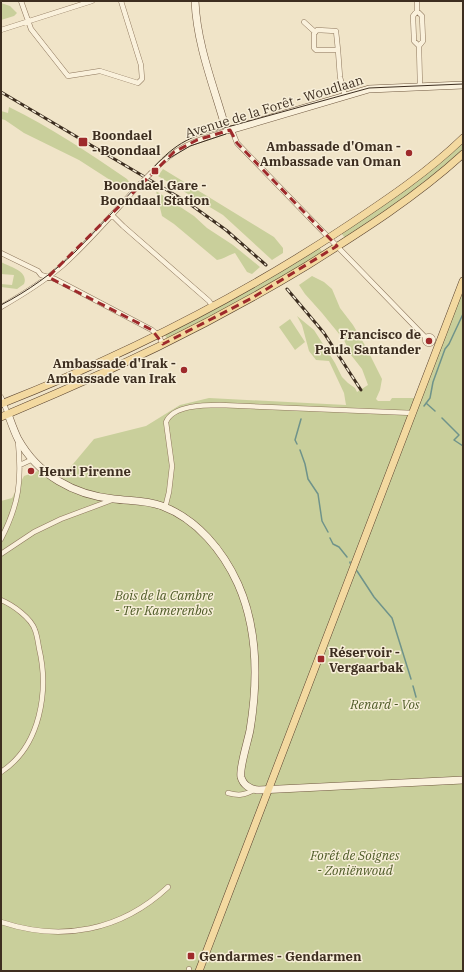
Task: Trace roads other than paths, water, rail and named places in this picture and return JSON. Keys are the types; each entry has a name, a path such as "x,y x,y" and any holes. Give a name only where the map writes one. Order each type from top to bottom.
{"main road":[{"path":"2,401 85,369 158,335 213,307 329,238 427,170 463,138"},
{"path":"4,415 91,379 215,319 337,246 411,196 438,176 463,154"},
{"path":"199,971 463,281"}],"street":[{"path":"21,1 31,29 68,76 100,71 138,83 142,79 141,65 121,1"},
{"path":"1,30 92,1"},
{"path":"195,1 199,35 205,62 225,126 233,133 237,143 425,337"},
{"path":"417,1 417,11 413,16 413,22 414,41 419,46"},
{"path":"417,11 422,16 423,41 419,46 420,86"},
{"path":"304,22 315,32"},
{"path":"315,32 317,30 336,31 340,77 345,96"},
{"path":"315,32 314,48 316,50 338,50"},
{"name":"Avenue de la Forêt - Woudlaan","path":"1,307 48,277 76,252 151,172 170,155 184,146 197,140 375,88 463,85"},
{"path":"112,215 210,301 213,307"},
{"path":"1,253 38,271 41,275 55,278 152,330 158,335 164,344"},
{"path":"2,401 4,415 18,438 33,459 52,478 70,488 93,496 139,501 166,508 190,522 218,549 238,585 252,633 255,659 255,690 241,778 248,787 254,790"},
{"path":"166,508 172,466 166,422 167,419 176,412 189,407 220,405 413,413"},
{"path":"1,539 10,523 19,494 20,465 18,438"},
{"path":"20,465 33,459"},
{"path":"1,554 34,532 61,519 114,499"},
{"path":"1,600 23,614 35,629 42,660 44,679 43,698 39,716 32,734 26,746 12,763 1,772"},
{"path":"228,793 245,795 254,790 268,789 463,780"},
{"path":"1,922 24,928 42,930 88,930 100,927 136,911 168,887"}],"waterway":[{"path":"424,406 430,398 433,382 445,349 449,344 463,314"},
{"path":"426,403 435,411"},
{"path":"442,418 459,435 454,440 463,446"},
{"path":"297,444 295,440 301,419"},
{"path":"300,450 308,479 318,494 322,521 328,532"},
{"path":"330,538 333,544 339,547 347,557"},
{"path":"357,571 374,597 392,618 411,679"},
{"path":"413,686 416,697"}],"tram line":[{"path":"1,305 30,288 67,260 165,156 173,149 191,138 369,88 463,84"},
{"path":"168,159 190,146 226,134"}],"railway":[{"path":"1,92 187,202 226,230 266,265"},
{"path":"287,289 324,333 361,390"}],"place":[{"name":"Boondael - Boondaal","path":"83,142"},
{"name":"Ambassade d'Oman - Ambassade van Oman","path":"409,153"},
{"name":"Boondael Gare - Boondaal Station","path":"155,171"},
{"name":"Francisco de Paula Santander","path":"429,341"},
{"name":"Ambassade d'Irak - Ambassade van Irak","path":"184,370"},
{"name":"Henri Pirenne","path":"31,471"},
{"name":"Réservoir - Vergaarbak","path":"321,659"},
{"name":"Gendarmes - Gendarmen","path":"191,956"}],"park label":[{"name":"Bois de la Cambre - Ter Kamerenbos","path":"164,602"},
{"name":"Renard - Vos","path":"385,704"},
{"name":"Forêt de Soignes - Zoniënwoud","path":"355,862"}]}
